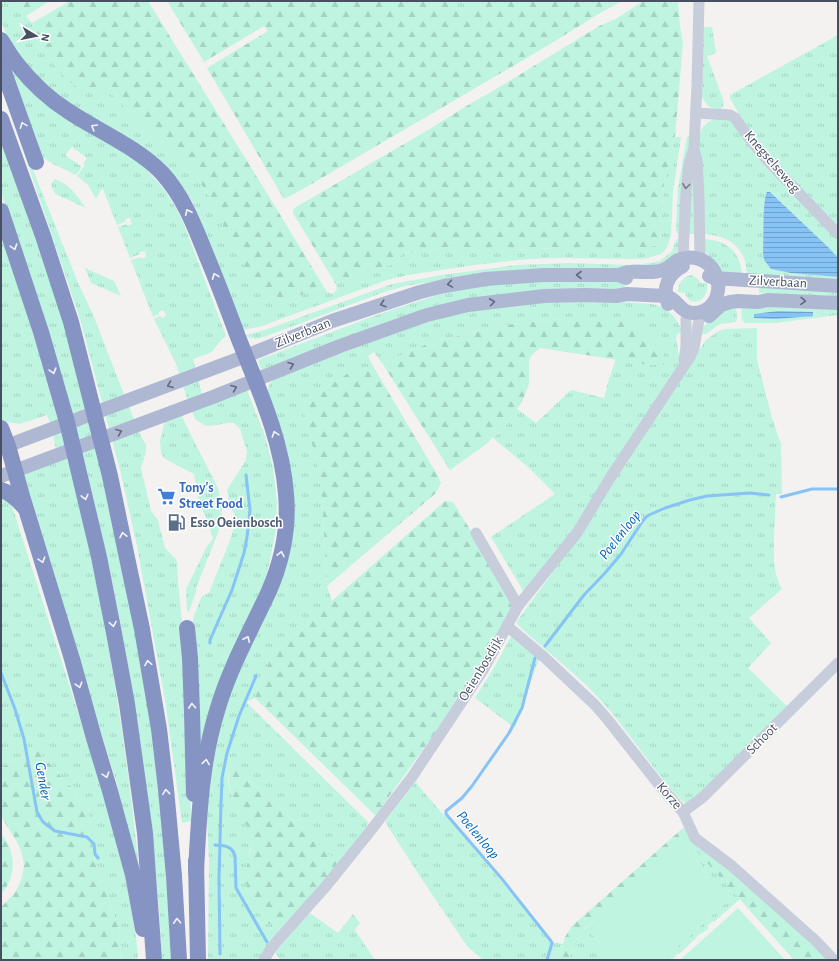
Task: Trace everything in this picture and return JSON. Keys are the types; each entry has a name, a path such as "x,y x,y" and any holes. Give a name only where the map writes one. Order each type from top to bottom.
{"highway":[{"path":"1,40 16,63 43,93 67,111 122,143 154,166 163,174 177,191 194,224 218,283 255,379 280,450 287,507 282,554 275,578 230,674 213,724 205,768 200,811 196,871"},
{"path":"1,64 36,162"},
{"path":"1,119 43,236 71,322 110,476 125,545 142,629 159,728 174,876 179,960"},
{"path":"1,210 41,332 67,422 99,558 127,704 145,832 154,960"},
{"path":"1,428 8,474 26,508 72,660 125,845 139,906 148,960"},
{"path":"1,490 16,498 26,508"},
{"path":"187,628 190,658 192,712 198,960"}],"main road":[{"path":"683,262 689,258 700,259 713,268 718,278 719,301 695,317 692,313 686,312 670,297 667,299 666,287 669,273 677,261 688,265 699,266 711,277 718,278"},
{"name":"Zilverbaan","path":"4,447 246,356 332,321 420,292 444,286 486,279 544,275 618,275 628,278 669,273"},
{"name":"Zilverbaan","path":"718,278 838,286"},
{"name":"Zilverbaan","path":"8,474 213,397 340,346 427,315 468,305 544,296 616,296 627,294 667,299"},
{"name":"Zilverbaan","path":"719,301 728,296 759,297 768,300 838,303"}],"street":[{"path":"683,262 686,192 689,164 694,148 699,1"},
{"name":"Knegselseweg","path":"696,113 730,115 735,118 768,161 838,234"},
{"path":"694,148 697,160 700,259"},
{"name":"Oeienbosdijk","path":"264,960 279,939 327,885 364,840 412,777 483,670 518,606 577,533 610,478 690,357 694,348 695,317"},
{"path":"476,533 518,606"},
{"name":"Korze","path":"507,626 544,657 595,705 660,786 683,812 695,838 732,866 815,940 834,960"},
{"name":"Schoot","path":"683,812 703,797 838,663"}],"green space":[{"path":"1,1 22,1 26,16 32,23 46,51 58,70 74,85 108,90 145,127 188,163 210,198 260,288 273,296 285,300 324,287 327,292 332,294 337,288 335,283 393,264 403,253 456,247 472,247 480,251 558,248 639,248 658,245 660,242 664,183 675,137 681,137 673,192 671,235 667,248 661,254 641,259 529,259 408,275 387,280 259,327 239,332 229,296 199,216 192,201 177,178 70,108 24,65 9,41 1,21"},
{"path":"22,1 50,1 26,16"},
{"path":"70,1 148,1 324,287 285,300 273,296 260,288 249,275 210,198 188,163 145,127 108,90 93,95 74,85 60,72 49,57 32,23"},
{"path":"167,1 453,1 458,13 482,1 622,1 284,199 207,68 268,31 264,26 204,62"},
{"path":"453,1 482,1 458,14"},
{"path":"643,1 678,1 683,43 675,137 664,183 660,242 658,245 639,248 558,248 480,251 472,247 456,247 403,253 393,264 335,283 293,213 293,210 296,207 428,130 601,25 616,19"},
{"path":"702,27 712,27 716,53 707,56 724,102 720,110 713,109 708,106 701,96"},
{"path":"838,35 838,230 765,151 752,134 730,98 730,95"},
{"path":"1,47 15,69 137,159 163,188 183,222 226,336 212,352 193,359 204,403 247,390 265,436 273,467 277,501 276,529 269,565 258,606 200,781 192,625 194,615 202,596 209,593 237,518 230,507 227,490 246,460 247,451 240,429 233,423 209,426 204,425 195,419 177,366 154,319 160,316 162,318 166,315 163,310 153,317 131,260 146,257 145,251 140,252 140,254 130,258 118,227 132,224 130,218 125,219 126,221 117,225 103,189 96,199 88,185 77,176 85,165 83,164 87,158 72,147 65,155 82,167 76,175 53,164 39,155 1,55"},
{"path":"715,119 730,120 783,182 838,241 838,258 770,192 767,192 764,204 764,260 771,269 791,273 838,277 838,283 747,277 744,258 735,245 729,240 721,237 702,234 699,140 704,126 708,122"},
{"path":"13,120 79,285 92,312 129,407 146,445 146,452 141,468 151,511 158,520 165,548 177,562 186,660 191,821 182,823 165,700 137,546 121,474 80,319"},
{"path":"690,136 680,234 678,234 676,231 678,188 687,137"},
{"path":"1,139 64,325 121,550 157,757 173,960 162,960 154,853 134,705 114,590 90,483 48,330 1,193"},
{"path":"693,175 696,234 687,234"},
{"path":"55,179 61,181 69,187 86,208 55,194 51,185"},
{"path":"1,235 27,315 62,435 100,599 115,684 133,813 142,898 120,809 117,784 19,472 58,458 51,425 47,415 20,424 7,422 1,423"},
{"path":"677,239 680,239 676,255 657,268 491,273 405,286 384,292 264,337 255,339 244,336 265,330 392,284 442,275 518,265 569,263 629,265 651,263 660,261 669,254 672,251"},
{"path":"702,239 719,242 731,249 739,260 742,277 726,274 719,269 707,254"},
{"path":"85,268 114,281 121,296 91,283"},
{"path":"691,275 697,278 701,283 707,283 706,293 703,298 696,302 688,298 685,293 678,292 679,286 685,277"},
{"path":"625,281 625,291 394,320 261,370 258,360 374,316 452,290 501,282"},
{"path":"759,284 838,288 838,296 759,293"},
{"path":"590,300 652,304 668,311 672,314 681,328 682,333 679,333 676,337 680,363 587,512 524,592 491,537 555,494 529,468 493,438 506,425 517,409 536,423 571,390 604,398 616,359 651,365 664,365 629,319 562,319 512,324 432,342 382,363 374,352 368,356 373,366 347,374 304,402 304,412 321,479 327,586 332,601 272,654 255,698 246,702 368,822 367,826 340,865 228,760 228,780 230,790 234,802 250,830 253,839 249,855 275,924 282,931 260,960 208,960 208,796 217,740 224,711 286,557 267,391 270,383 275,378 423,322 495,306"},
{"path":"736,306 736,322 720,324 706,334 699,334 710,320"},
{"path":"741,306 838,307 838,315 775,323 745,323 742,320"},
{"path":"562,319 629,319 647,335 663,353 664,365 651,365 540,348 531,356 529,361 529,384 522,402 506,425 485,445 450,470 382,363 432,342 512,324"},
{"path":"757,328 757,360 772,418 781,444 782,494 776,494 774,563 782,589 749,618 771,643 748,668 788,707 691,802 687,804 672,790 596,695 577,676 536,642 517,624 517,621 577,539 617,474 706,340 719,331 725,329"},
{"path":"373,366 441,483 436,493 327,586 321,479 304,412 304,402 347,374"},
{"path":"169,405 178,408 218,488 222,507 218,533 196,588 197,589 189,612 187,611 186,589 207,546 213,539 202,508 200,508 194,474 164,458 161,453 160,441"},
{"path":"1,499 12,506 107,803 122,860 129,895 138,960 121,960 119,929 94,859 88,806 38,751 11,762 1,768"},
{"path":"445,501 453,502 515,602 476,672 455,705 375,815 255,698 272,654"},
{"path":"512,636 540,658 515,728 475,698"},
{"path":"38,751 88,806 94,859 119,929 121,960 1,960 1,907 14,894 19,885 24,865 21,851 17,842 1,816 1,768 11,762"},
{"path":"228,760 340,865 282,931 275,924 269,924 253,902 247,887 246,871 252,838 249,829 234,802 228,776"},
{"path":"415,782 441,812 451,821 552,942 563,944 559,960 483,960 467,946 385,822"},
{"path":"683,828 687,828 829,960 794,960 685,838 584,929 571,952 569,960 559,960 565,937 572,926"},
{"path":"1,833 11,850 13,863 9,883 1,894"},
{"path":"686,837 740,899 714,922 713,921 707,926 709,928 701,934 700,933 672,960 663,960 731,898 680,842"},
{"path":"680,842 731,898 663,960 615,960 586,928"},
{"path":"738,908 785,960 680,960"},
{"path":"310,913 338,933 353,914 360,923 355,930 375,960 281,960 275,953"},
{"path":"586,928 615,960 569,960 571,952"}],"water":[{"path":"767,192 770,192 838,258 838,277 791,273 771,269 764,260 763,254 764,212 765,197"},
{"path":"778,311 813,312 813,316 775,319 754,318 754,314"}],"waterway":[{"path":"210,643 232,590 244,553 250,510 246,475"},
{"name":"Poelenloop","path":"781,497 812,489 838,489"},
{"name":"Poelenloop","path":"545,646 584,595 621,554 646,517 665,508 707,496 750,493 769,495"},
{"name":"Poelenloop","path":"535,658 522,708 509,733 472,786 462,798 446,811 446,814 502,879 551,941 552,943 547,960"},
{"name":"Gender","path":"1,673 15,709 24,739 37,812 43,822 55,831 87,837 94,844 95,854 98,858"},
{"path":"220,954 219,878 222,778 227,753 239,716 255,676"},
{"name":"Gender","path":"215,845 230,848 234,852 236,888 267,942"}],"place":[{"name":"Tony's Street Food","path":"166,496"},
{"name":"Esso Oeienbosch","path":"177,523"}]}
